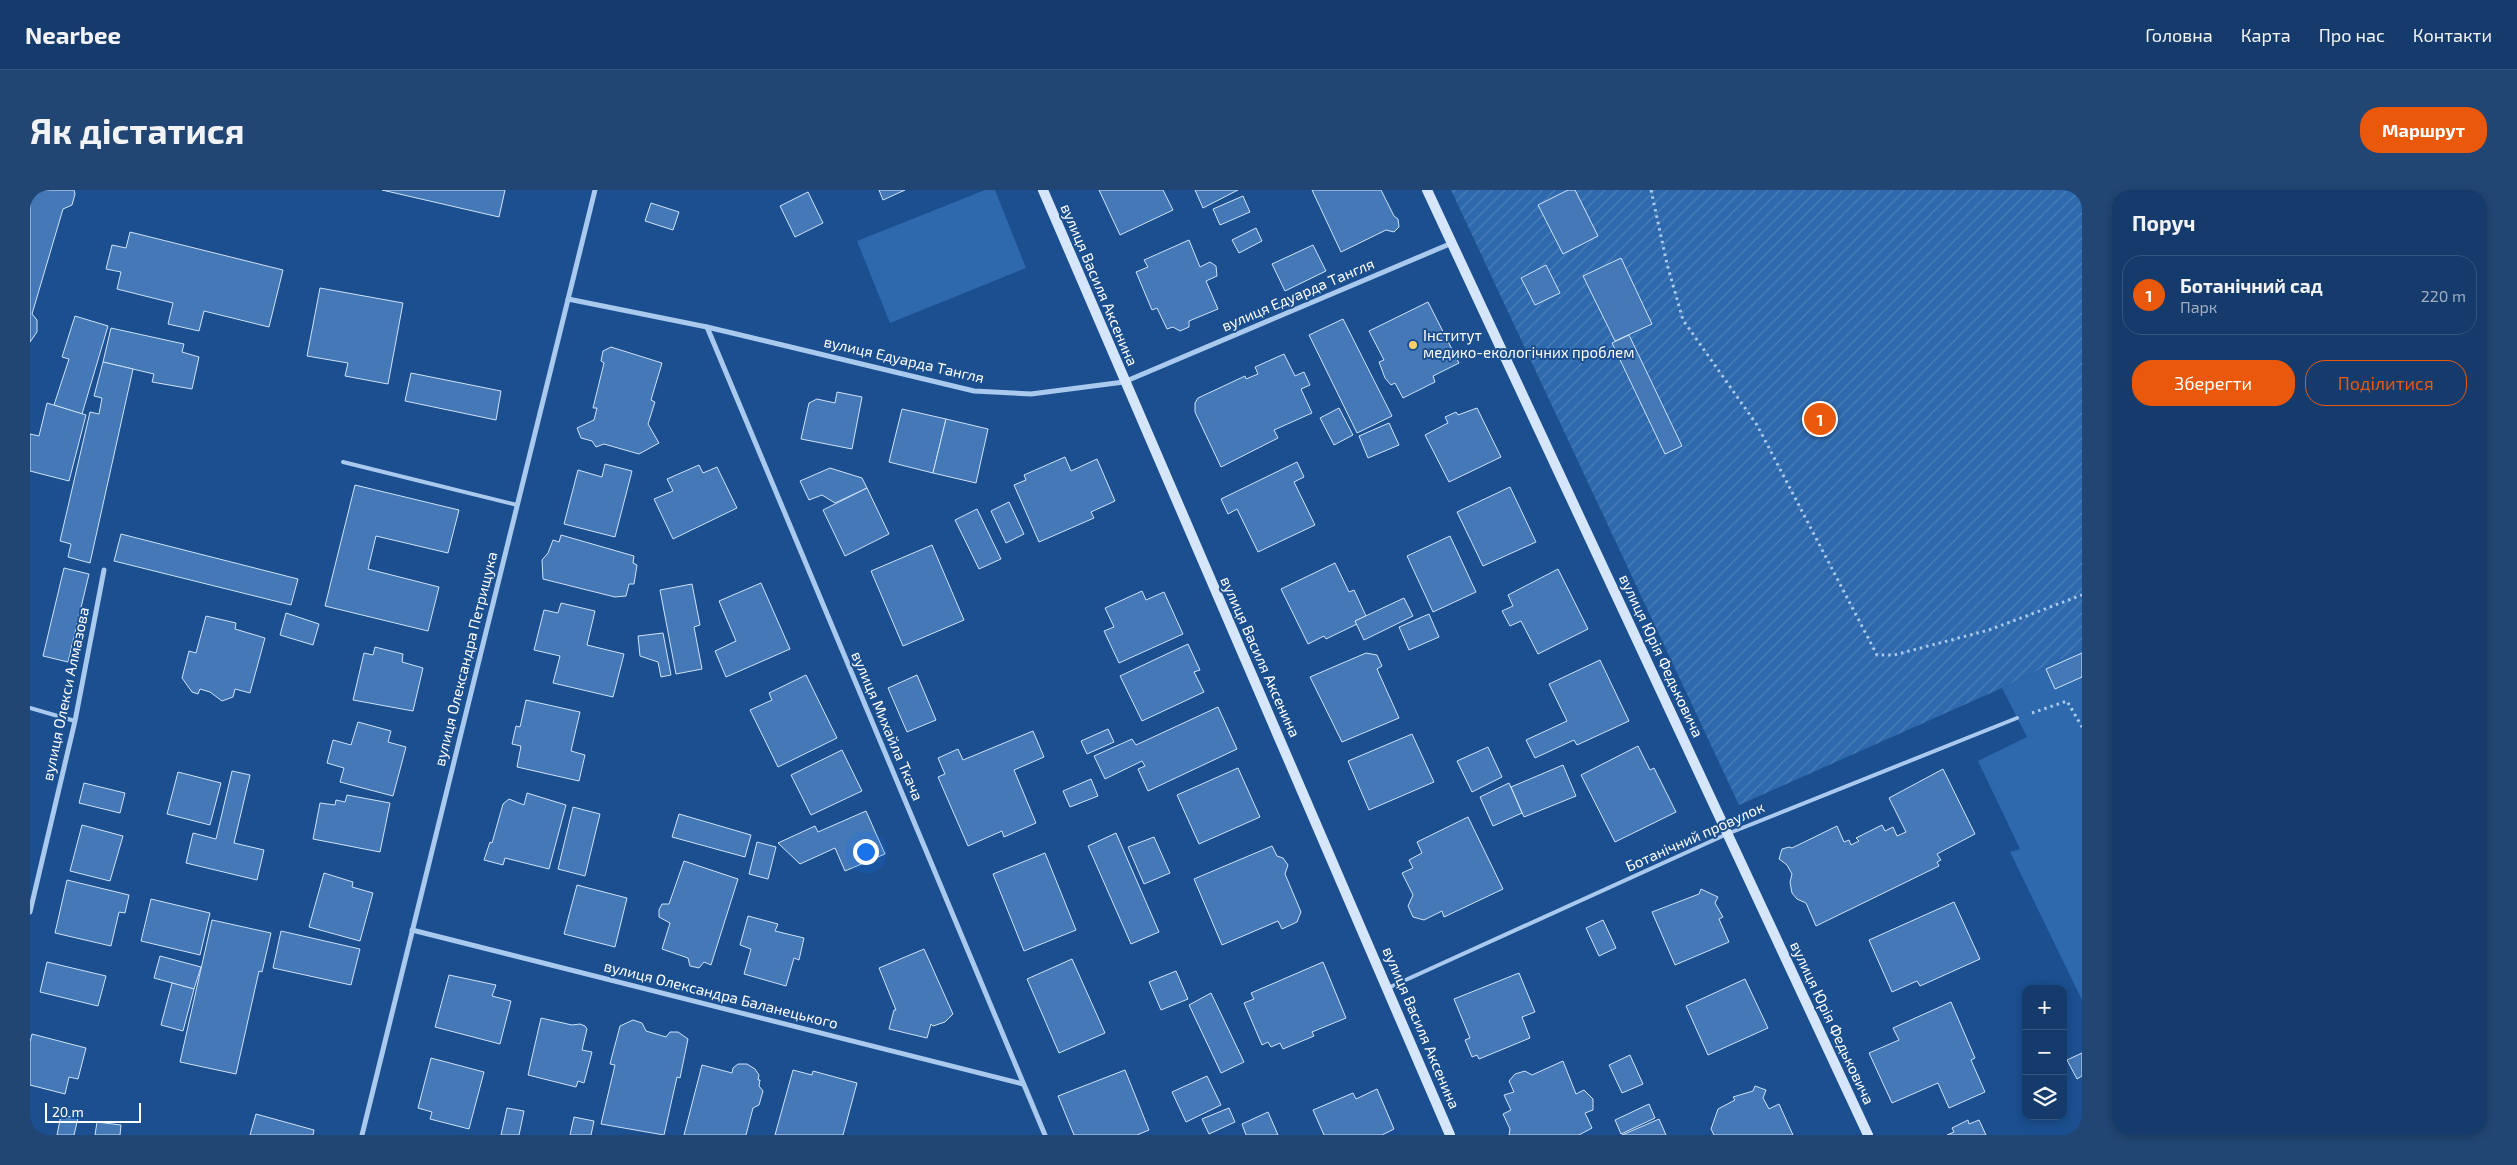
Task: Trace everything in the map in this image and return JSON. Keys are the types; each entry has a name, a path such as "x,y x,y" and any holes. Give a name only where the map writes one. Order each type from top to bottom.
{"street":[{"name":"вулиця Олександра Петрищука","path":"362,1135 595,190"},
{"name":"вулиця Василя Аксенина","path":"1043,190 1124,382 1450,1135"},
{"name":"вулиця Юрія Федьковича","path":"1427,190 1868,1135"},
{"name":"вулиця Едуарда Тангля","path":"568,298 707,327 974,391 1031,394 1124,382 1452,243"},
{"name":"вулиця Михайла Ткача","path":"707,327 1045,1135"},
{"name":"вулиця Олекси Алмазова","path":"30,912 74,721 104,570"},
{"name":"вулиця Олександра Баланецького","path":"412,930 1023,1084"}],"lane":[{"path":"342,462 517,505"},
{"path":"30,708 74,721"},
{"name":"Ботанічний провулок","path":"1387,988 1727,834 2017,718"}],"path":[{"path":"1651,190 1667,264 1683,320 1757,426 1877,655 1894,655 1989,630 2082,595"},
{"path":"2017,718 2067,701 2082,727"}],"shaded area":[{"path":"985,190 995,190 1026,268 890,323 857,241"},
{"path":"1451,190 2082,190 2082,649 2002,688 1739,805"},
{"path":"2082,649 2082,1000 2010,852 2020,849 1978,761 2027,737 2002,688"}],"building":[{"path":"30,190 74,190 75,194 72,205 63,209 32,314 37,320 37,332 30,342"},
{"path":"382,190 505,190 499,217"},
{"path":"879,190 905,190 883,200"},
{"path":"1099,190 1163,190 1173,210 1120,235"},
{"path":"1195,190 1238,190 1203,208"},
{"path":"1312,190 1381,190 1394,216 1398,219 1399,227 1394,232 1386,230 1341,252"},
{"path":"1568,190 1575,190 1598,236 1563,254 1538,205"},
{"path":"808,192 823,223 795,237 780,206"},
{"path":"1243,196 1250,212 1220,225 1213,209"},
{"path":"651,203 679,212 673,230 645,221"},
{"path":"1256,228 1262,241 1239,253 1232,240"},
{"path":"130,232 283,270 269,327 204,311 199,331 168,324 173,303 117,289 121,272 106,269 112,245 126,248"},
{"path":"1189,240 1200,267 1210,262 1216,266 1217,276 1206,281 1218,309 1189,321 1189,327 1180,331 1173,327 1167,329 1157,308 1152,310 1136,272 1148,267 1144,260"},
{"path":"1313,245 1326,271 1285,291 1272,264"},
{"path":"1621,258 1652,324 1615,341 1583,276"},
{"path":"1546,265 1560,293 1535,305 1521,278"},
{"path":"320,288 403,303 388,384 345,376 348,363 307,356"},
{"name":"Інститут медико-екологічних проблем","path":"1428,302 1459,363 1433,376 1435,382 1403,398 1395,383 1391,385 1385,378 1379,362 1384,360 1369,331"},
{"path":"75,316 108,326 82,414 54,405 69,359 62,357"},
{"path":"1343,319 1392,416 1357,433 1309,335"},
{"path":"111,328 184,344 182,352 199,357 192,389 152,382 154,374 103,362"},
{"path":"1629,335 1682,446 1665,454 1612,343"},
{"path":"611,347 662,363 651,400 655,402 648,424 659,443 639,454 604,444 596,447 592,441 581,438 577,428 594,420 597,408 593,408 604,363 601,361 603,351"},
{"path":"1284,354 1295,376 1304,372 1310,385 1301,389 1312,413 1274,430 1278,438 1221,467 1195,412 1195,403 1198,398 1245,376 1246,379 1258,374 1255,367"},
{"path":"103,362 133,369 90,563 68,557 71,544 60,541 90,412 99,414 102,398 94,396"},
{"path":"411,373 501,391 496,420 405,401"},
{"path":"837,392 862,397 852,449 801,439 809,403 817,399 835,403"},
{"path":"47,403 86,415 69,481 30,471 30,434 39,436"},
{"path":"1339,408 1353,435 1334,445 1320,418"},
{"path":"1477,408 1501,457 1449,482 1425,435 1448,423 1445,417 1456,412 1458,415"},
{"path":"902,409 946,419 933,473 889,462"},
{"path":"946,419 988,429 976,483 933,473"},
{"path":"1389,423 1399,445 1368,458 1359,436"},
{"path":"1065,457 1071,471 1097,459 1115,501 1091,512 1094,518 1039,542 1014,485 1026,480 1024,475"},
{"path":"1297,462 1304,477 1294,482 1315,525 1258,552 1237,509 1228,514 1221,499"},
{"path":"605,464 632,471 615,537 564,524 578,470 602,477"},
{"path":"699,465 703,473 717,467 737,508 673,539 654,499 673,491 667,479"},
{"path":"830,468 862,478 867,488 835,503 822,495 809,500 800,481"},
{"path":"355,485 459,510 448,553 376,536 368,569 439,587 428,631 325,606"},
{"path":"1510,487 1536,542 1483,566 1457,512"},
{"path":"867,488 889,534 845,556 823,510"},
{"path":"1009,502 1024,534 1006,543 991,511"},
{"path":"977,509 1001,559 979,569 955,520"},
{"path":"121,534 298,579 291,605 114,561"},
{"path":"561,535 634,556 633,563 637,565 634,584 629,584 626,596 615,597 543,579 542,560 548,553 553,540 559,542"},
{"path":"1450,536 1476,592 1433,612 1407,556"},
{"path":"932,545 964,620 903,646 871,571"},
{"path":"1335,563 1349,592 1354,590 1366,616 1355,621 1357,624 1326,639 1324,636 1308,644 1281,589"},
{"path":"64,568 89,574 68,662 43,656"},
{"path":"1558,569 1588,629 1538,654 1521,621 1510,626 1502,611 1513,606 1508,595"},
{"path":"761,583 790,649 726,677 715,651 736,641 719,601"},
{"path":"692,584 700,625 694,627 702,669 676,674 660,590"},
{"path":"1142,591 1146,600 1164,592 1183,634 1119,663 1104,631 1114,627 1105,608"},
{"path":"1404,598 1413,616 1364,640 1355,621"},
{"path":"561,603 595,611 587,645 624,654 613,697 553,683 560,656 534,650 544,610 558,613"},
{"path":"286,613 319,624 313,645 280,635"},
{"path":"1429,614 1439,637 1409,650 1399,627"},
{"path":"206,616 236,623 235,629 265,638 250,693 235,689 233,697 222,701 210,692 200,689 198,694 192,692 182,678 189,651 196,653"},
{"path":"663,633 671,675 661,677 658,662 640,656 638,636"},
{"path":"1188,644 1200,670 1194,672 1204,692 1142,721 1120,676"},
{"path":"375,647 403,654 402,662 423,668 413,711 353,700 364,653 373,655"},
{"path":"1366,653 1377,655 1382,666 1377,669 1399,718 1342,742 1310,677"},
{"path":"2082,653 2082,677 2055,689 2046,669"},
{"path":"1600,660 1629,721 1577,745 1574,740 1535,758 1526,740 1567,721 1549,684"},
{"path":"806,675 837,738 778,767 750,710 772,700 769,693"},
{"path":"917,675 936,720 907,732 888,688"},
{"path":"526,700 580,712 571,751 585,755 579,781 517,767 521,746 512,744 516,726 520,727"},
{"path":"1218,707 1237,749 1148,791 1138,769 1145,766 1142,761 1105,779 1094,756 1132,739 1136,745"},
{"path":"358,722 391,731 388,742 406,747 393,796 340,782 344,768 327,763 333,740 351,745"},
{"path":"1108,729 1114,742 1087,754 1081,741"},
{"path":"1033,731 1044,757 1014,770 1036,823 1004,837 1002,831 968,846 938,777 945,774 938,758 958,749 963,760"},
{"path":"1412,734 1434,782 1369,810 1348,761"},
{"path":"1638,746 1650,770 1654,768 1676,812 1615,842 1581,775"},
{"path":"1488,747 1502,777 1472,792 1457,761"},
{"path":"842,750 862,791 811,815 791,775"},
{"path":"1563,765 1576,796 1524,817 1511,787"},
{"path":"1238,768 1260,817 1199,844 1177,795"},
{"path":"1943,769 1975,834 1937,854 1941,860 1937,862 1939,866 1816,926 1806,903 1797,899 1792,893 1790,882 1792,874 1787,865 1779,859 1782,849 1792,848 1837,826 1844,842 1849,840 1851,845 1859,841 1856,838 1882,825 1885,831 1893,827 1897,836 1906,832 1889,798"},
{"path":"232,771 250,775 234,843 264,850 257,880 186,863 193,833 216,839"},
{"path":"178,772 221,783 210,825 167,814"},
{"path":"1091,779 1098,796 1070,807 1063,791"},
{"path":"84,783 125,793 120,813 79,803"},
{"path":"1509,783 1522,813 1493,826 1480,797"},
{"path":"527,793 566,805 549,869 505,858 503,865 484,860 490,842 492,843 503,804 509,799 524,805"},
{"path":"347,795 390,803 380,852 313,839 320,803 335,805 336,800 345,802"},
{"path":"573,807 600,814 585,876 558,869"},
{"path":"866,811 885,854 845,871 835,848 800,864 778,843 815,826 818,832"},
{"path":"679,814 751,835 745,857 672,837"},
{"path":"1468,817 1503,889 1444,917 1442,911 1424,920 1413,917 1408,906 1413,895 1402,873 1413,868 1409,860 1422,853 1417,842"},
{"path":"82,825 123,836 110,881 70,871"},
{"path":"1116,833 1159,932 1131,944 1088,846"},
{"path":"1154,837 1170,873 1144,884 1128,847"},
{"path":"757,842 776,847 768,879 749,874"},
{"path":"1272,846 1277,856 1283,858 1288,865 1285,874 1301,912 1297,922 1282,929 1278,921 1222,945 1194,879"},
{"path":"1045,853 1076,930 1024,951 993,874"},
{"path":"684,861 738,879 711,965 704,962 699,968 690,966 688,958 662,949 670,923 659,917 659,910 662,904 669,904"},
{"path":"324,873 353,882 352,887 373,893 360,941 309,927"},
{"path":"67,880 129,895 125,913 119,912 111,946 55,933"},
{"path":"577,885 627,898 615,947 564,934"},
{"path":"1701,889 1718,897 1715,903 1723,917 1719,919 1729,942 1675,965 1652,912 1699,894"},
{"path":"151,899 210,913 200,955 141,941"},
{"path":"1954,902 1980,959 1920,986 1917,981 1892,992 1869,940"},
{"path":"748,916 778,924 775,931 804,938 799,960 794,958 786,986 744,974 751,949 740,945"},
{"path":"212,920 271,933 262,972 259,971 236,1074 180,1062"},
{"path":"1603,920 1616,948 1599,956 1586,928"},
{"path":"281,931 360,949 351,985 273,968"},
{"path":"924,949 953,1014 945,1022 933,1026 931,1024 927,1038 889,1029 894,1010 896,1010 879,968"},
{"path":"160,956 201,967 194,989 154,978"},
{"path":"1072,959 1105,1033 1059,1053 1027,979"},
{"path":"47,962 106,976 98,1006 40,992"},
{"path":"1323,962 1346,1018 1312,1032 1314,1036 1283,1049 1280,1043 1271,1047 1268,1042 1262,1045 1244,1003 1254,999 1251,993"},
{"path":"1176,971 1188,999 1161,1010 1149,982"},
{"path":"1519,973 1535,1012 1522,1017 1530,1038 1479,1059 1477,1055 1472,1057 1465,1040 1470,1038 1454,999"},
{"path":"449,975 496,985 492,996 511,1001 500,1044 435,1027"},
{"path":"1745,979 1768,1028 1708,1055 1686,1006"},
{"path":"172,983 194,989 183,1031 161,1025"},
{"path":"1211,993 1244,1062 1221,1073 1189,1005"},
{"path":"1951,1002 1975,1058 1971,1060 1985,1092 1949,1108 1938,1083 1892,1103 1869,1053 1899,1040 1893,1028"},
{"path":"541,1018 572,1025 580,1024 587,1029 582,1050 592,1052 584,1083 578,1081 576,1087 528,1075"},
{"path":"633,1020 642,1023 646,1031 666,1037 670,1032 678,1032 688,1039 680,1078 677,1077 664,1135 601,1124 615,1065 610,1064 620,1026"},
{"path":"32,1034 86,1048 78,1079 69,1077 65,1094 30,1085 30,1042"},
{"path":"2082,1053 2082,1076 2077,1079 2067,1060"},
{"path":"1630,1055 1643,1084 1622,1093 1609,1065"},
{"path":"431,1058 484,1072 469,1129 430,1119 432,1112 418,1108"},
{"path":"1563,1061 1576,1094 1584,1090 1593,1099 1593,1110 1585,1113 1592,1128 1579,1135 1509,1135 1510,1129 1503,1114 1511,1110 1504,1095 1514,1092 1509,1081 1515,1074 1525,1071 1532,1075"},
{"path":"738,1064 747,1064 755,1069 759,1075 759,1086 763,1091 759,1105 753,1108 746,1135 684,1135 702,1065 732,1073 733,1068"},
{"path":"793,1070 812,1075 813,1071 857,1083 843,1135 775,1135"},
{"path":"1125,1070 1149,1130 1137,1135 1074,1135 1058,1096"},
{"path":"1207,1076 1221,1105 1186,1122 1172,1092"},
{"path":"1755,1086 1766,1090 1763,1098 1769,1109 1779,1104 1793,1135 1714,1135 1711,1129 1718,1109 1735,1100 1733,1097 1753,1091"},
{"path":"1377,1089 1394,1129 1382,1135 1324,1135 1313,1110 1353,1093 1356,1099"},
{"path":"1649,1104 1655,1118 1621,1134 1615,1120"},
{"path":"507,1108 524,1111 519,1135 501,1135"},
{"path":"1229,1108 1235,1122 1209,1134 1202,1119"},
{"path":"1268,1112 1278,1135 1246,1135 1242,1124"},
{"path":"256,1114 314,1130 313,1135 250,1135"},
{"path":"61,1115 78,1118 74,1135 57,1135"},
{"path":"574,1117 594,1121 591,1135 570,1135"},
{"path":"1659,1119 1666,1135 1622,1135"},
{"path":"1968,1120 1969,1124 1979,1120 1986,1135 1947,1135 1954,1132 1952,1128"},
{"path":"97,1122 121,1125 120,1135 95,1135"}],"place":[{"name":"Інститут медико-екологічних проблем","path":"1413,345"},
{"name":"Ботанічний сад","path":"1820,419"}]}
